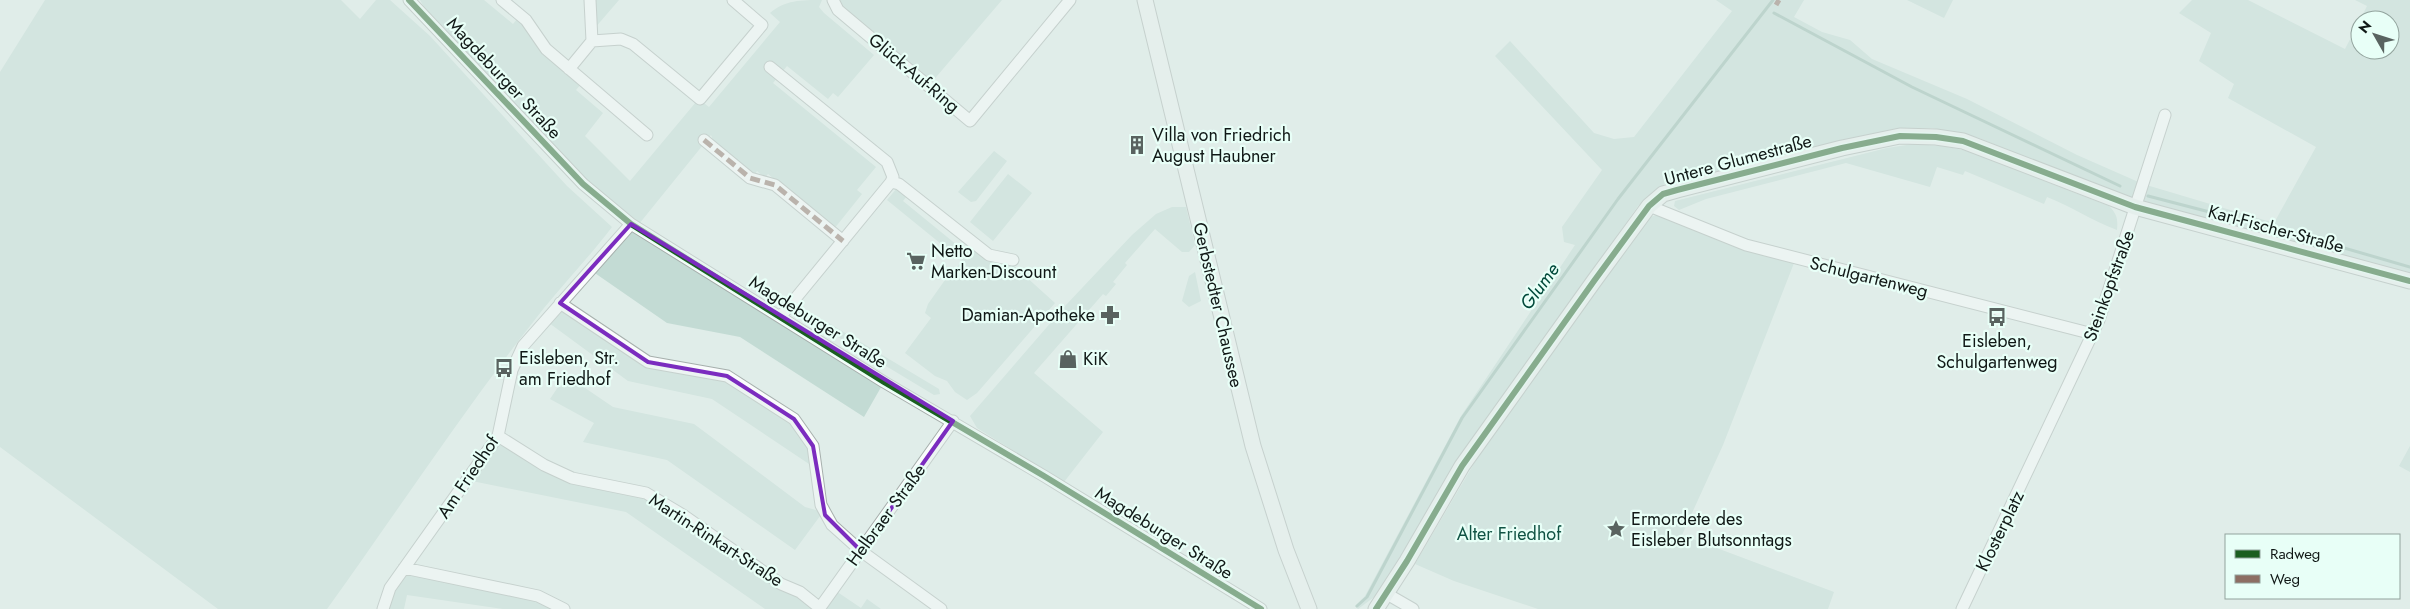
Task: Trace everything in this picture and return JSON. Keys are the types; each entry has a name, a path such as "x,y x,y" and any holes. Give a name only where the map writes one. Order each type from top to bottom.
{"street":[{"name":"Magdeburger Straße","path":"409,0 582,184 631,224 782,316 884,382 953,421 1261,609"},
{"path":"502,0 526,20 546,49 647,135"},
{"path":"569,68 592,41 590,0"},
{"path":"592,41 621,39 633,44 700,99 762,25 733,0"},
{"name":"Glück-Auf-Ring","path":"833,0 838,10 970,121 1070,0"},
{"name":"Gerbstedter Chaussee","path":"1145,0 1253,446 1286,550 1309,607"},
{"path":"770,66 887,162 892,180 989,255 1013,260"},
{"name":"Steinkopfstraße","path":"2038,452 2093,334 2133,218 2136,203 2165,115"},
{"name":"Untere Glumestraße","path":"1376,609 1407,561 1462,466 1650,206 1663,194 1842,148 1900,136 1921,135 1963,141 2136,203"},
{"path":"704,140 750,178 775,185 843,241"},
{"path":"782,316 892,180"},
{"name":"Karl-Fischer-Straße","path":"2136,203 2410,281"},
{"name":"Schulgartenweg","path":"1650,206 1746,245 2093,334"},
{"name":"Am Friedhof","path":"383,609 390,588 498,436 516,357 560,303 631,224"},
{"path":"560,303 648,362 727,376 794,419 813,446 819,496 825,515 841,535 941,609"},
{"name":"Helbraer Straße","path":"820,608 953,421"},
{"name":"Martin-Rinkart-Straße","path":"498,436 544,465 572,478 646,493 683,515 781,584 800,592 820,608"},
{"name":"Klosterplatz","path":"1962,609 2038,452"},
{"path":"404,568 538,596 564,609"},
{"path":"1387,594 1413,609"}],"highlighted area":[{"path":"631,224 953,421 861,551 825,515 813,446 794,419 727,376 648,362 560,303"}],"green space":[{"path":"45,0 341,0 360,19 376,0 390,0 430,36 567,186 612,227 544,308 488,382 327,609 218,609 0,447 0,72"},
{"path":"420,0 484,0 513,24 517,19 581,84 576,90 603,113 585,136 630,181 696,102 701,101 709,107 780,22 770,13 781,5 788,3 822,0 819,7 824,13 874,55 838,97 833,93 828,99 787,66 773,83 876,167 857,190 862,194 834,229 768,174 765,178 757,171 754,176 714,143 711,135 639,224 586,180 428,14"},
{"path":"592,0 619,0 594,29"},
{"path":"838,0 1002,0 931,83 847,13"},
{"path":"1716,0 1804,0 1794,17 1822,32 1850,40 1872,59 1967,99 2077,155 2143,184 2274,223 2316,147 2228,98 2234,84 2199,61 2211,33 2179,13 2192,0 2248,0 2345,49 2350,39 2350,60 2400,60 2400,10 2365,10 2367,6 2355,0 2410,0 2410,275 2127,199 1979,138 1932,128 1888,131 1685,179 1672,174 1661,188 1638,206 1515,381 1381,592 1358,609 1355,606 1365,596 1461,416 1575,245 1564,242 1562,227 1602,170 1495,56 1510,41 1594,133 1614,139 1634,137 1732,11"},
{"path":"1907,0 1953,0 1944,18"},
{"path":"1913,144 1942,146 1968,151 2109,206 2116,217 2117,230 2047,197 2044,204 1965,171 1963,175 1937,167 1930,187 1846,163 1706,199 1679,210 1674,206 1675,201 1887,148"},
{"path":"994,151 1007,161 976,201 971,202 958,192"},
{"path":"1008,174 1032,193 993,241 970,222"},
{"path":"897,188 907,196 903,201 968,254 973,250 996,264 1014,266 1055,303 977,393 967,400 955,392 947,381 935,376 905,353 931,318 925,313 928,304 945,280 947,281 962,261 887,200"},
{"path":"1172,207 1186,207 1195,245 1189,252 1182,252 1155,229 1125,263 1127,265 1113,282 1116,284 1106,296 1103,294 1034,373 1103,432 1064,482 977,428 970,416 1066,305 1132,235 1156,214"},
{"name":"Alter Friedhof","path":"1656,215 1740,248 1794,263 1723,445 1682,535 1834,592 1828,609 1538,609 1454,581 1415,564 1482,450 1645,219"},
{"path":"631,224 884,382 864,417 740,337 667,323 589,269"},
{"path":"1195,272 1201,301 1189,307 1182,301 1189,276"},
{"path":"560,303 640,357 727,376 805,432 815,468 712,399 628,381 545,320"},
{"path":"816,319 822,319 939,389 940,394 934,395 818,325"},
{"path":"566,375 613,407 694,424 805,507 823,512 795,550 667,460 583,442 594,423 550,399"},
{"path":"498,436 544,465 634,490 781,584 824,601 833,589 861,608 867,599 881,609 765,609 626,512 467,480"},
{"path":"2410,446 2410,472 2399,466"},
{"path":"404,568 538,596 564,609 503,609 407,595 404,609 383,609"}],"waterway":[{"name":"Glume","path":"1357,606 1367,597 1462,418 1618,199 1773,0"},
{"path":"1774,13 1912,87 2120,186"},
{"path":"2148,196 2306,237 2410,267"}],"marked path":[{"path":"1776,5 1779,0"},
{"path":"704,140 750,178 775,185 843,241"}],"cycle path":[{"path":"409,0 583,184 631,224 884,382 1044,476 1261,609"},
{"path":"1376,609 1407,561 1462,466 1649,206 1663,194 1842,148 1900,136 1936,137 1963,141 2135,207 2410,281"}],"place":[{"name":"Villa von Friedrich August Haubner","path":"1137,145"},
{"name":"Netto Marken-Discount","path":"916,261"},
{"name":"Damian-Apotheke","path":"1110,315"},
{"name":"Eisleben, Schulgartenweg","path":"1997,317"},
{"name":"KiK","path":"1068,359"},
{"name":"Eisleben, Str. am Friedhof","path":"504,368"},
{"name":"Ermordete des Eisleber Blutsonntags","path":"1616,529"}]}
